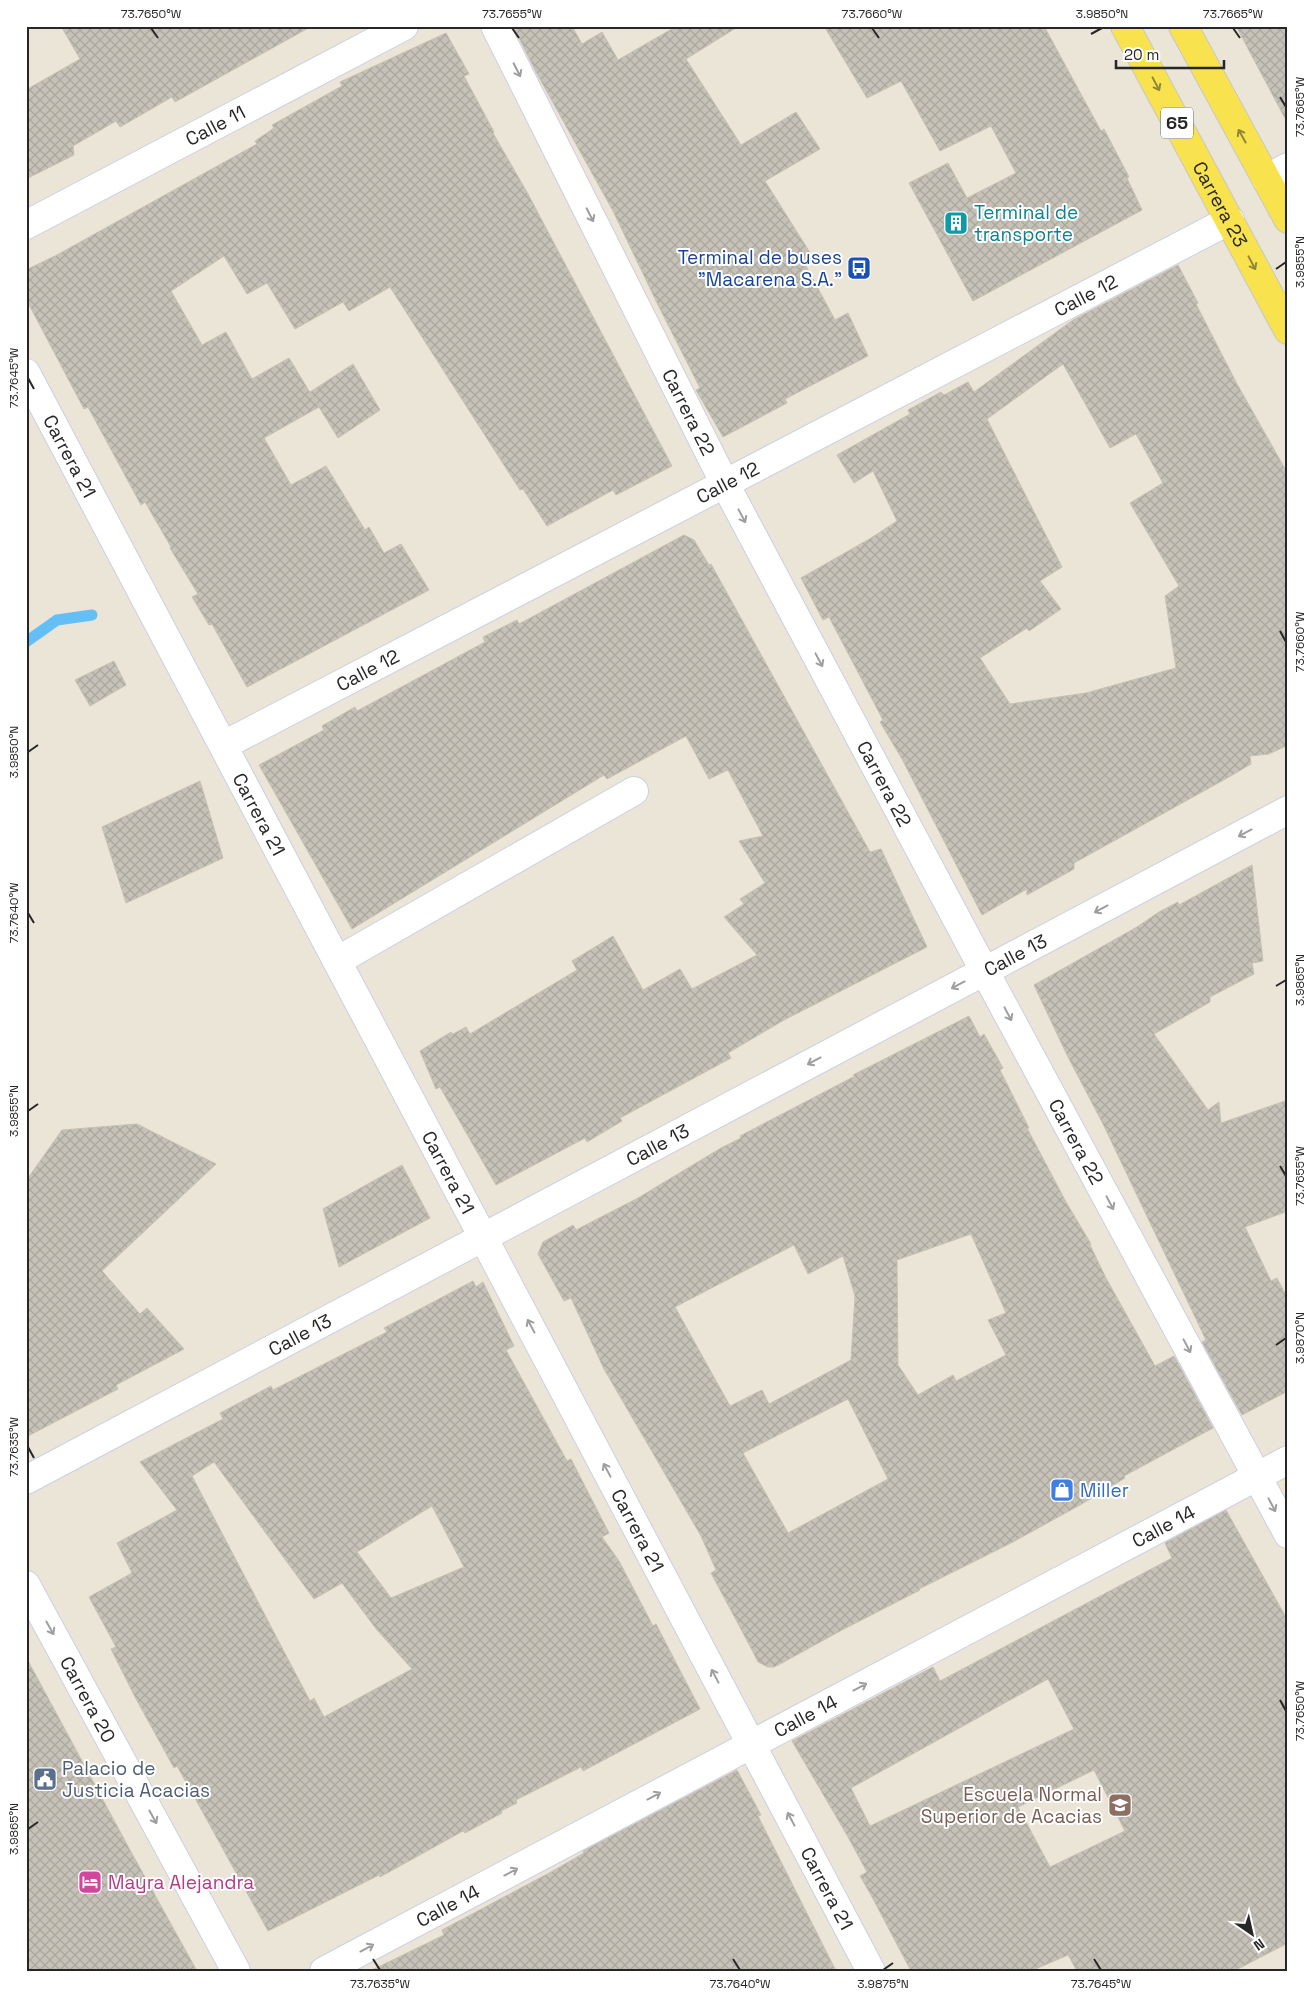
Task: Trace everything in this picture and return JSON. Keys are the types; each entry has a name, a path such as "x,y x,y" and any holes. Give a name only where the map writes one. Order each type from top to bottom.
{"main road":[{"name":"Carrera 23","path":"1125,26 1288,330"},
{"path":"1182,26 1277,173 1286,209"}],"street":[{"name":"Calle 11","path":"26,225 404,26"},
{"name":"Carrera 22","path":"495,26 725,484 984,971 1288,1534"},
{"name":"Calle 12","path":"224,745 1230,220"},
{"name":"Carrera 21","path":"26,373 871,1971"},
{"path":"337,961 634,791"},
{"name":"Calle 13","path":"26,1480 1288,810"},
{"name":"Calle 14","path":"324,1971 1288,1460"},
{"name":"Carrera 20","path":"26,1585 236,1971"}],"shaded area":[{"path":"1288,1465 1288,1498 1280,1485 1276,1471"}],"building":[{"path":"61,26 312,26 175,102 172,97 120,127 116,121 73,146 74,155 26,179 26,90 80,59"},
{"path":"513,26 572,26 582,44 602,32 618,60 677,26 739,26 686,59 741,145 796,112 820,149 765,181 814,259 805,264 835,320 848,313 868,356 785,399 787,403 723,437 696,390 700,388 613,211 536,72"},
{"path":"824,26 1044,26 1101,131 1104,129 1129,177 1127,178 1142,210 973,301 909,183 948,163 967,198 1016,173 991,126 940,151 901,81 867,98"},
{"path":"1236,26 1288,26 1288,124"},
{"path":"446,33 469,74 464,76 493,133 528,194 672,466 616,495 613,490 547,526 523,489 520,490 390,287 349,311 343,302 295,329 267,283 247,294 224,256 171,291 202,345 226,332 252,379 289,358 317,404 310,392 353,364 380,410 338,438 319,407 264,438 291,485 326,466 365,530 369,527 384,553 401,544 429,590 247,687 212,624 209,625 192,597 198,594 145,502 141,505 88,407 84,409 26,299 26,270 55,256 257,144 255,141 274,128 272,125 342,86 340,82"},
{"path":"1178,265 1237,384 1288,474 1288,745 1269,754 1250,756 1251,764 1074,863 1074,869 1027,895 1027,889 982,915 902,759 880,722 883,720 829,617 823,620 801,578 897,521 873,471 854,483 837,455 910,414 908,410 941,392 944,395 968,382 974,392 1073,320","holes":["1063,364 1110,448 1136,434 1163,483 1130,503 1179,586 1165,596 1176,668 1086,693 1010,704 980,658 1027,628 1029,631 1061,609 1040,581 1062,567 987,419"]},
{"path":"684,535 694,540 709,565 711,564 870,852 881,849 927,947 784,1020 728,1053 731,1058 620,1118 622,1121 587,1142 585,1138 496,1185 440,1087 436,1089 420,1051 451,1032 453,1034 466,1027 470,1034 577,970 572,961 613,936 643,990 680,969 692,989 757,955 724,917 744,904 740,899 765,883 739,841 763,836 728,770 709,779 686,736 607,779 604,775 352,929 259,765 324,730 322,726 355,707 357,711 485,642 483,637 517,620 519,624"},
{"path":"114,661 126,685 90,706 75,680"},
{"path":"200,781 223,858 126,903 102,827"},
{"path":"1252,865 1263,961 1252,963 1254,974 1210,997 1210,1002 1154,1034 1208,1110 1219,1102 1221,1123 1288,1100 1288,1211 1245,1227 1271,1281 1277,1278 1288,1299 1288,1391 1242,1415 1202,1342 1206,1340 1034,985 1137,927 1159,912 1178,902 1179,905"},
{"path":"969,1016 980,1037 984,1034 1003,1068 1000,1070 1029,1128 1027,1128 1155,1366 1174,1356 1213,1428 1124,1476 1125,1478 1080,1505 1013,1542 919,1589 782,1663 774,1667 768,1667 758,1662 711,1573 716,1570 701,1536 604,1369 571,1298 564,1301 538,1254 543,1242 573,1225 576,1230 638,1198 741,1138 740,1136 855,1076 853,1075","holes":["971,1234 1006,1313 988,1320 1006,1355 956,1381 953,1375 918,1395 898,1365 897,1260","794,1245 808,1274 843,1256 855,1296 851,1360 769,1404 762,1390 730,1406 675,1307","848,1399 888,1479 788,1533 743,1453"]},
{"path":"137,1124 216,1164 102,1271 140,1314 147,1308 184,1349 116,1385 118,1389 26,1437 26,1181 62,1130"},
{"path":"402,1165 430,1218 339,1267 323,1209"},
{"path":"473,1281 476,1287 483,1282 514,1346 506,1350 567,1461 571,1459 609,1533 602,1537 619,1561 653,1626 656,1624 700,1709 583,1771 581,1767 516,1800 517,1803 501,1811 502,1813 465,1833 463,1831 380,1877 379,1875 268,1931 177,1766 174,1768 135,1697 111,1649 116,1647 89,1597 132,1573 117,1543 177,1510 140,1462 223,1419 220,1413 271,1386 273,1390 387,1332 384,1328","holes":["214,1462 314,1599 342,1583 377,1630 412,1669 324,1717 314,1698 310,1701 192,1476","432,1506 464,1567 391,1598 357,1552"]},
{"path":"1226,1510 1288,1621 1288,1943 1234,1971 1077,1971 1068,1955 1031,1971 911,1971 860,1876 867,1872 792,1741 933,1667 940,1681 1172,1558 1165,1543","holes":["1048,1679 1074,1729 870,1826 851,1788","1094,1770 1125,1831 1050,1867 1018,1807"]},
{"path":"26,1657 130,1850 197,1971 26,1971"},
{"path":"737,1770 761,1815 758,1816 836,1971 370,1971 444,1935 442,1930 551,1872 584,1853 583,1851"}],"waterway":[{"path":"26,642 57,620 92,615"}],"place":[{"name":"Terminal de transporte","path":"956,223"},
{"name":"Terminal de buses \"Macarena S.A.\"","path":"859,268"},
{"name":"Miller","path":"1062,1490"},
{"name":"Palacio de Justicia Acacias","path":"45,1779"},
{"name":"Escuela Normal Superior de Acacias","path":"1120,1805"},
{"name":"Mayra Alejandra","path":"90,1882"}]}
